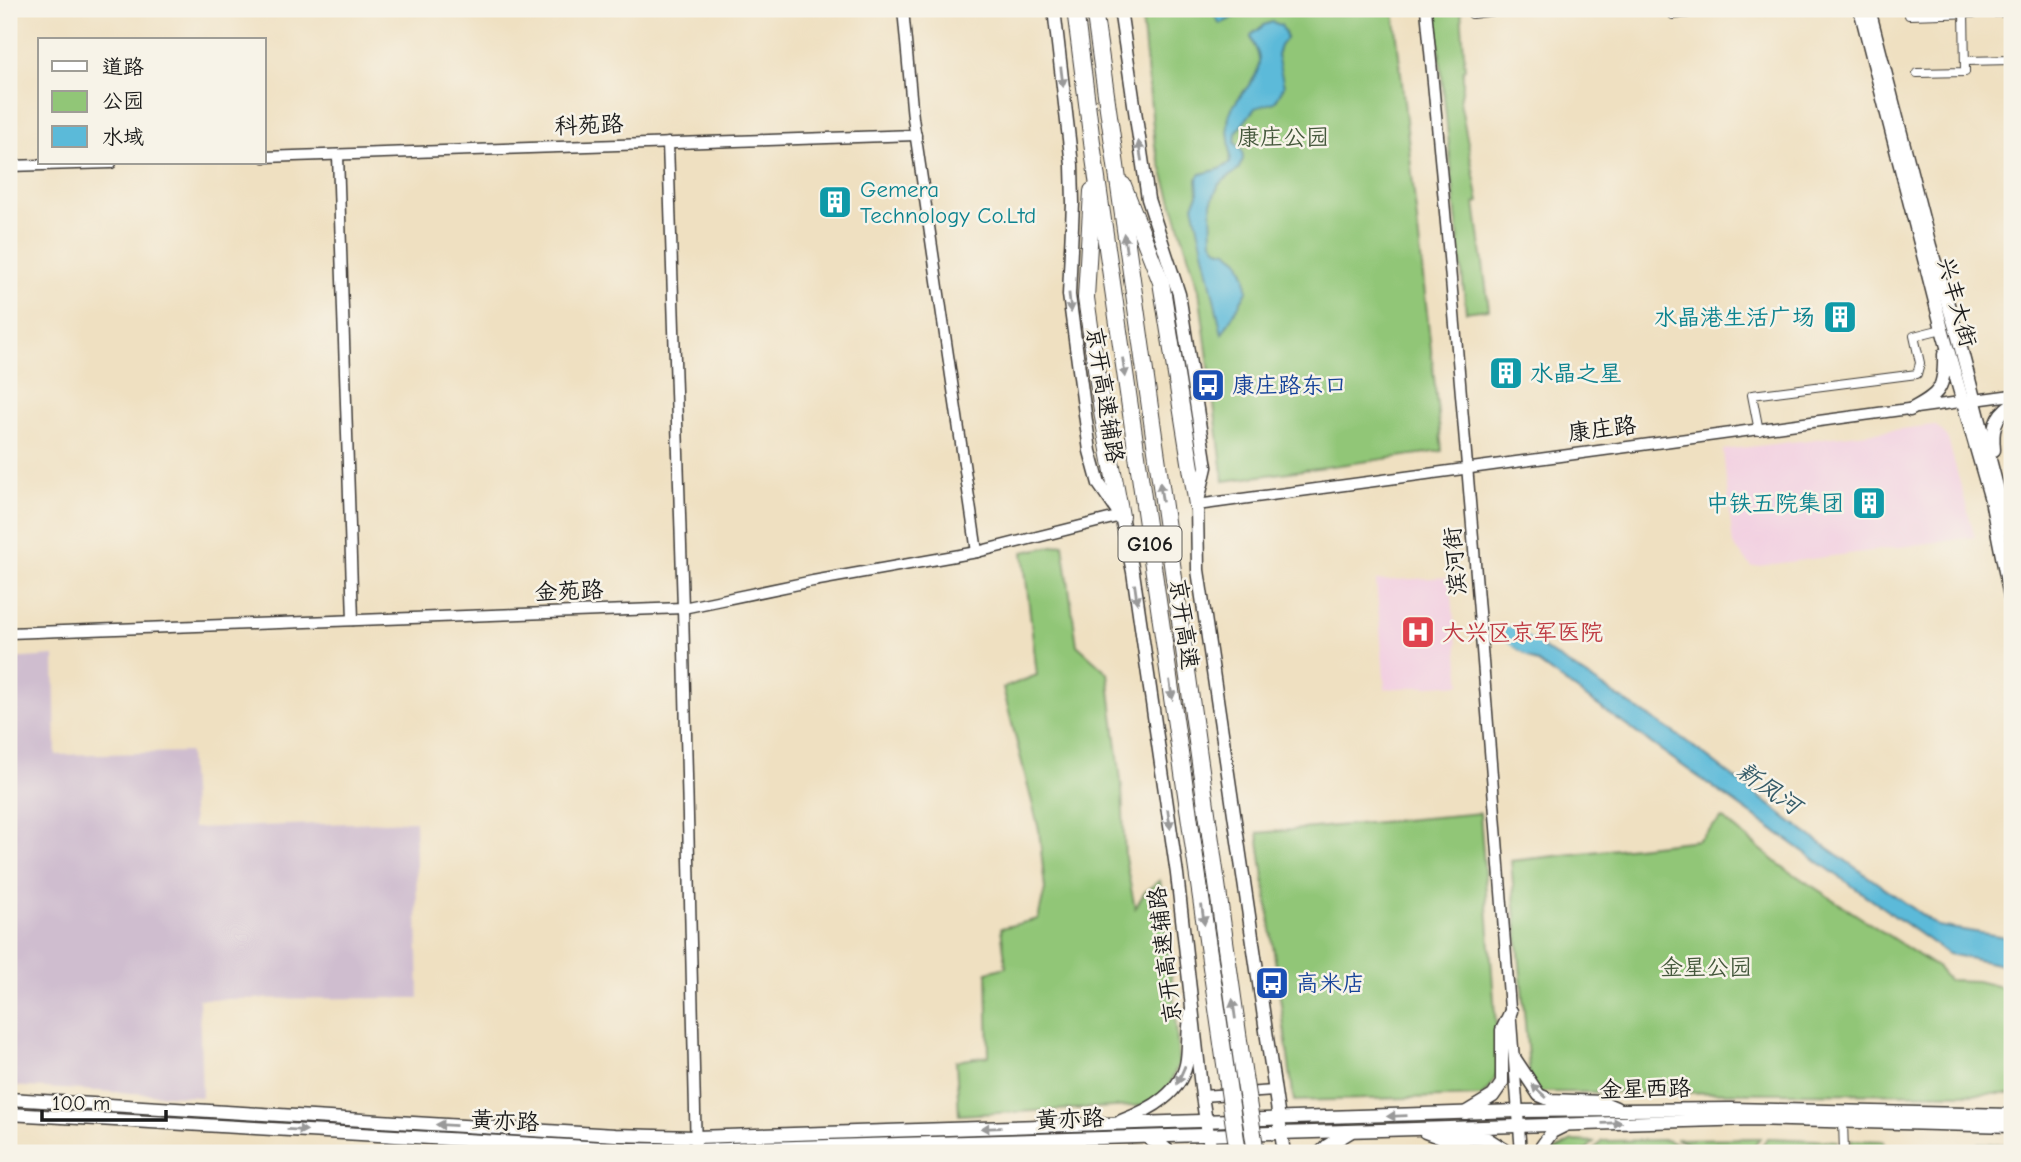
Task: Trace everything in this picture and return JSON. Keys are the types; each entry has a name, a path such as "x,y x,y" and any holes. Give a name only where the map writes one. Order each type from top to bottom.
{"highway":[{"name":"京开高速","path":"1075,9 1094,158 1238,1153"},
{"name":"京开高速","path":"1094,9 1256,1153"},
{"path":"1094,158 1086,298 1121,516"},
{"path":"1113,158 1161,282 1197,505"}],"main road":[{"name":"京开高速辅路","path":"1054,9 1072,165 1069,295 1090,451 1099,484 1121,516 1133,572 1177,874 1211,1153"},
{"path":"1120,9 1148,199 1179,294 1206,467 1197,505 1198,570 1284,1153"},
{"name":"兴丰大街","path":"1860,9 1943,333 1992,464 2012,544"},
{"name":"兴丰大街","path":"1869,9 1968,401 2012,607"},
{"path":"1910,410 1932,399 1939,389 1945,373 1943,333"},
{"path":"1992,464 1995,421 2012,404"},
{"path":"1112,1125 1154,1107 1177,1086 1187,1062 1188,1025 1192,1009"},
{"path":"1465,1113 1493,1096 1502,1083 1502,1030 1511,1010"},
{"path":"1516,1059 1539,1095 1551,1100 1602,1102 1623,1111"},
{"name":"黄亦路","path":"9,1099 615,1135 696,1147 1112,1125 1206,1122 1279,1126"},
{"name":"金星西路","path":"1279,1126 1518,1111 1731,1109 2010,1118"},
{"name":"黄亦路","path":"9,1114 622,1149 1209,1136 1279,1126"},
{"name":"金星西路","path":"1279,1126 1350,1132 1752,1119 1961,1124 2010,1118"},
{"path":"1537,1153 1552,1132 1568,1124"},
{"path":"1961,1124 1976,1130 2012,1134"},
{"path":"1418,1130 1441,1138 1488,1139 1510,1153"},
{"path":"1320,1153 1350,1132"},
{"path":"1143,1138 1159,1143 1171,1153"}],"street":[{"path":"903,9 916,135 977,552"},
{"name":"滨河街","path":"1426,9 1468,468 1516,1059 1521,1153"},
{"path":"1472,14 1511,9"},
{"path":"1672,9 1673,15 1723,9"},
{"path":"1917,73 1965,72 1964,11"},
{"path":"1909,15 1964,11 2012,12"},
{"path":"1965,61 2012,60"},
{"name":"科苑路","path":"266,157 916,135"},
{"path":"668,143 696,1147"},
{"path":"338,155 353,620"},
{"path":"9,166 77,164"},
{"path":"1759,431 1752,395 1917,374 1920,363 1914,336 1943,333"},
{"name":"康庄路","path":"1197,505 2012,395"},
{"name":"金苑路","path":"9,633 683,608 813,580 977,552 1121,516"},
{"path":"1202,1096 1274,1091"},
{"path":"1843,1121 1843,1153"}],"shaded area":[{"path":"1935,425 1947,436 1975,537 1752,567 1733,545 1723,450"},
{"name":"大兴区京军医院","path":"1450,577 1461,684 1385,689 1376,581"},
{"path":"54,656 56,755 189,752 193,828 415,821 419,998 199,999 202,1097 9,1086 9,659"}],"green space":[{"name":"康庄公园","path":"1141,9 1394,9 1442,451 1224,481 1199,290 1155,146"},
{"path":"1435,9 1461,9 1465,69 1460,101 1479,202 1475,203 1489,309 1466,312"},
{"path":"1063,544 1077,645 1108,673 1122,789 1125,858 1135,908 1145,892 1160,880 1179,1063 1167,1091 1152,1105 959,1115 956,1061 989,1056 987,972 1006,967 1001,928 1038,919 1045,889 1039,830 1003,688 1037,675 1023,552"},
{"path":"1480,813 1499,1066 1491,1086 1482,1096 1294,1101 1258,833"},
{"name":"金星公园","path":"1722,818 1780,865 1938,968 1948,980 1977,981 2012,990 2012,1094 1531,1092 1511,861 1698,840"},
{"path":"1760,1138 1750,1153 1717,1153 1675,1139"},
{"path":"1767,1138 1837,1141 1838,1153 1757,1153"},
{"path":"1666,1140 1700,1153 1591,1153 1602,1141"},
{"path":"1851,1140 1884,1141 1885,1145 1911,1148 1911,1152 1852,1153"},
{"path":"1572,1141 1594,1142 1583,1153 1550,1153"},
{"path":"1979,1143 2009,1145 2005,1153 1964,1153 1961,1149 1978,1149"}],"water":[{"path":"1211,9 1238,9 1239,15 1220,24"},
{"path":"1272,22 1281,25 1287,37 1277,55 1284,86 1275,102 1255,108 1236,133 1235,143 1242,151 1243,159 1238,170 1219,184 1211,203 1212,241 1218,249 1227,251 1239,260 1246,277 1247,291 1222,334 1193,205 1198,195 1197,179 1201,174 1230,163 1228,119 1233,106 1256,75 1258,68 1259,56 1251,35"},
{"path":"1517,631 1682,738 1801,829 1938,926 2012,938 2012,967 1948,954 1514,646"}],"waterway":[{"name":"新凤河","path":"1510,634 1533,650"}],"place":[{"name":"Gemera Technology Co.Ltd","path":"835,202"},
{"name":"水晶港生活广场","path":"1840,317"},
{"name":"水晶之星","path":"1506,373"},
{"name":"康庄路东口","path":"1208,385"},
{"name":"中铁五院集团","path":"1869,503"},
{"name":"大兴区京军医院","path":"1418,632"},
{"name":"高米店","path":"1272,983"}]}
